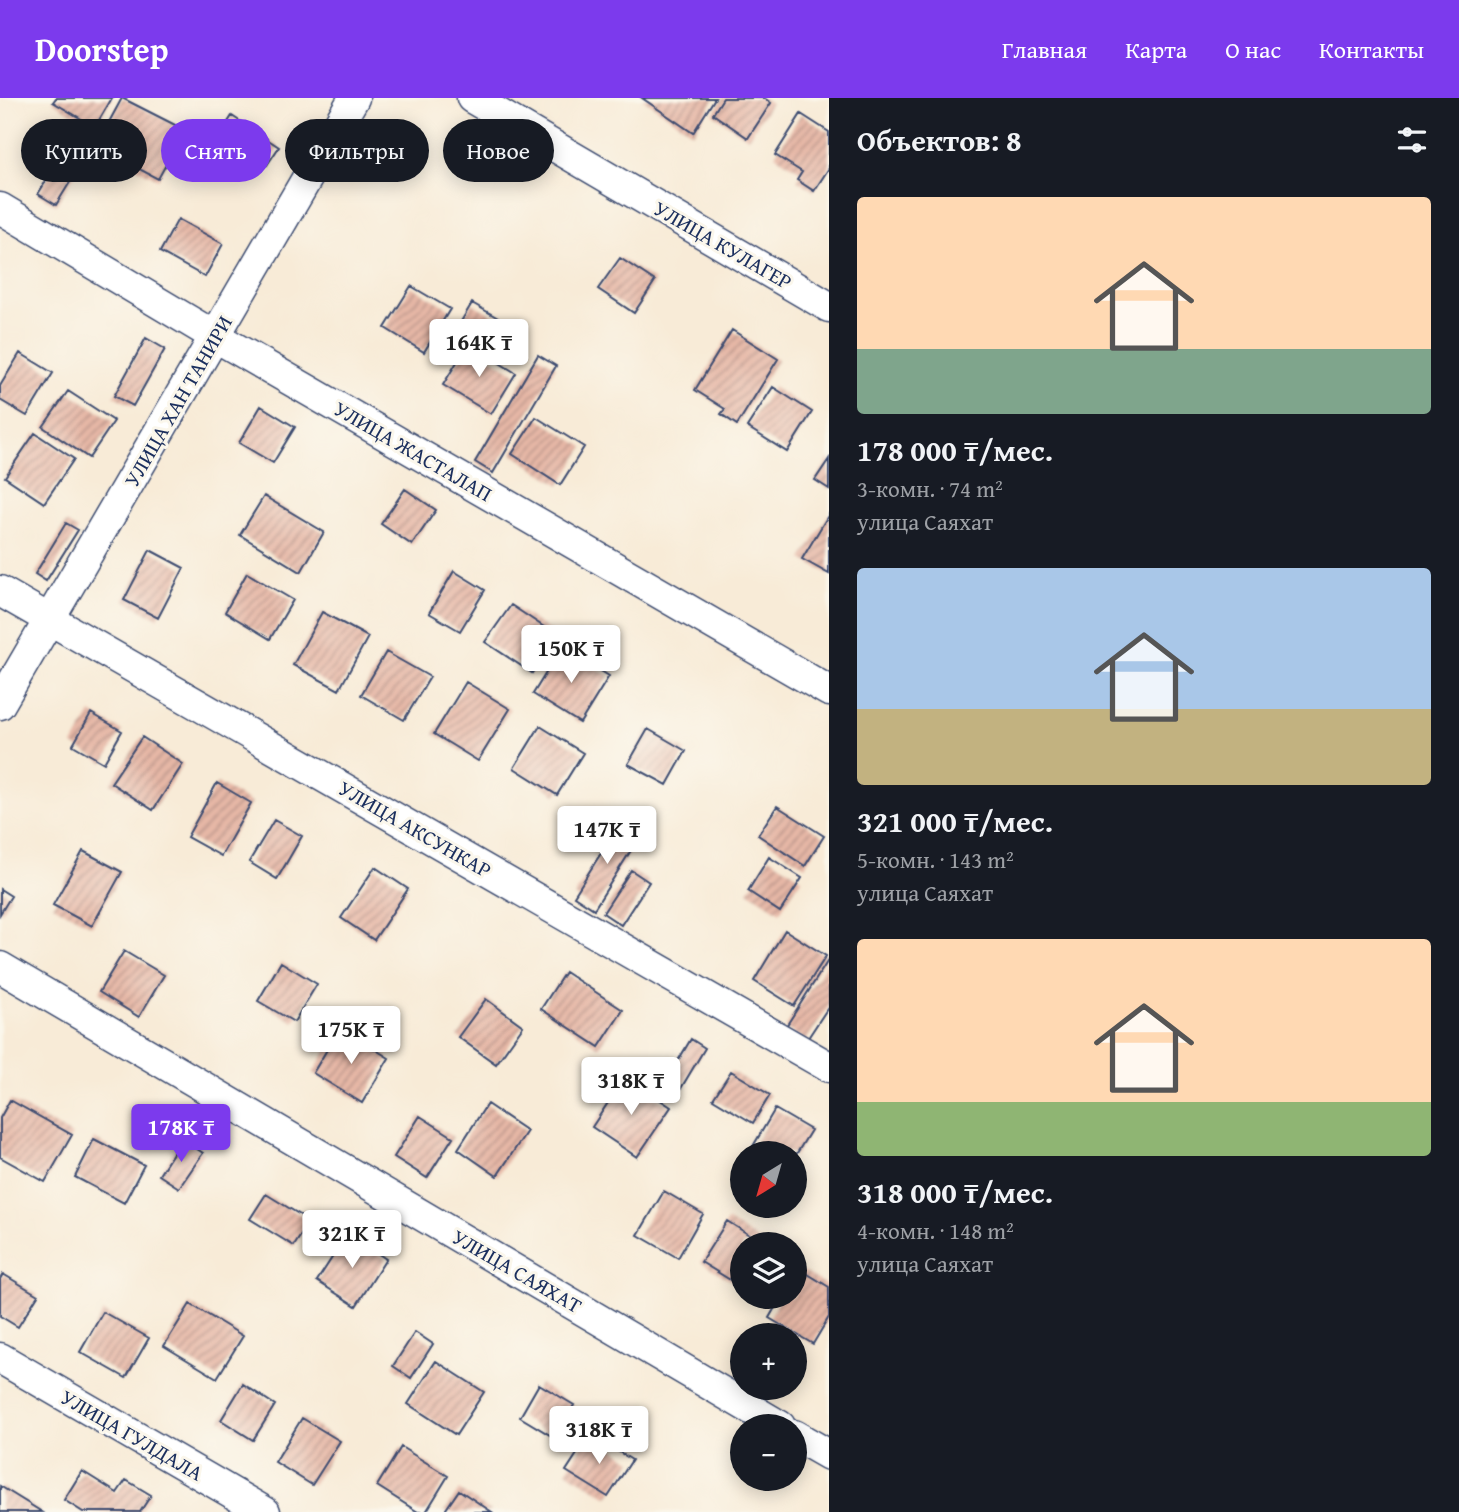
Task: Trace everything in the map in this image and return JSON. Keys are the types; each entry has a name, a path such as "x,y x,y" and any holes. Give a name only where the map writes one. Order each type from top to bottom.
{"street":[{"name":"УЛИЦА ХАН ТАНИРИ","path":"0,704 354,98"},
{"name":"УЛИЦА КУЛАГЕР","path":"472,98 829,307"},
{"name":"УЛИЦА ЖАСТАЛАП","path":"0,208 216,337 829,691"},
{"name":"УЛИЦА АКСУНКАР","path":"0,591 829,1068"},
{"name":"УЛИЦА САЯХАТ","path":"0,967 760,1414"},
{"name":"УЛИЦА ГУЛДАЛА","path":"0,1358 265,1512"},
{"path":"807,1442 829,1455"}],"building":[{"path":"56,98 112,98 100,119 82,119 53,102"},
{"path":"122,98 163,119 161,119 161,174 158,179 147,173 147,119 111,119"},
{"path":"642,98 715,98 693,133"},
{"path":"723,98 764,98 771,103 748,138 713,114"},
{"path":"801,114 829,132 829,168 814,191 797,180 802,172 775,155"},
{"path":"271,142 279,147 271,159"},
{"path":"45,182 70,182 56,205 38,194"},
{"path":"178,219 223,244 205,277 160,252"},
{"path":"620,258 655,281 634,313 598,289"},
{"path":"411,286 450,309 424,352 385,328"},
{"path":"472,303 519,330 505,353 459,325"},
{"path":"732,330 778,359 737,425 721,414 725,409 695,390"},
{"path":"146,338 165,349 133,406 114,396"},
{"path":"468,344 516,373 491,414 443,385"},
{"path":"20,353 53,373 27,416 0,400 0,386"},
{"path":"538,355 556,366 493,473 475,462"},
{"path":"773,387 812,412 787,452 747,427"},
{"path":"68,391 114,421 89,458 43,427"},
{"path":"261,406 295,427 273,463 239,443"},
{"path":"536,417 584,447 560,485 512,454"},
{"path":"35,433 74,459 44,503 5,477"},
{"path":"829,459 829,489 815,480"},
{"path":"405,489 436,510 412,545 381,524"},
{"path":"264,496 324,532 301,572 240,535"},
{"path":"829,514 829,574 802,559"},
{"path":"66,523 78,530 46,581 35,574"},
{"path":"150,550 184,568 158,618 124,600"},
{"path":"454,571 485,590 460,631 429,613"},
{"path":"247,573 293,600 270,639 225,612"},
{"path":"511,605 556,635 532,673 485,642"},
{"path":"322,612 368,637 339,690 293,665"},
{"path":"562,647 609,676 580,723 533,694"},
{"path":"386,652 430,677 404,720 361,695"},
{"path":"466,682 510,709 478,761 434,734"},
{"path":"91,713 122,731 104,763 73,745"},
{"path":"540,726 583,753 557,795 514,768"},
{"path":"648,729 686,751 667,785 628,764"},
{"path":"142,737 183,764 153,810 111,783"},
{"path":"217,783 251,803 221,856 187,837"},
{"path":"777,806 824,836 805,866 758,835"},
{"path":"274,820 302,836 277,879 249,862"},
{"path":"620,823 640,836 594,909 574,896"},
{"path":"83,851 122,872 92,926 53,905"},
{"path":"769,857 802,878 780,912 748,891"},
{"path":"375,867 408,889 374,940 341,918"},
{"path":"631,870 649,882 621,925 603,913"},
{"path":"0,889 11,896 0,914"},
{"path":"785,930 826,956 794,1006 754,981"},
{"path":"124,951 164,975 139,1017 99,992"},
{"path":"829,959 829,1006 806,1041 785,1028"},
{"path":"281,962 317,984 294,1022 258,1001"},
{"path":"565,972 623,1010 599,1047 541,1009"},
{"path":"486,999 523,1026 496,1064 458,1037"},
{"path":"340,1028 389,1058 362,1103 313,1073"},
{"path":"691,1039 705,1048 677,1095 663,1086"},
{"path":"731,1071 770,1095 753,1123 713,1099"},
{"path":"625,1077 671,1107 637,1157 592,1127"},
{"path":"10,1100 72,1135 45,1182 0,1157 0,1118"},
{"path":"487,1104 527,1131 497,1176 458,1149"},
{"path":"775,1109 811,1130 804,1141 756,1141"},
{"path":"420,1116 453,1137 427,1178 394,1157"},
{"path":"94,1139 144,1165 124,1203 75,1177"},
{"path":"182,1139 203,1153 179,1188 159,1175"},
{"path":"664,1191 703,1214 678,1258 638,1235"},
{"path":"266,1194 310,1221 294,1246 250,1219"},
{"path":"727,1221 745,1232 730,1232 730,1280 701,1262"},
{"path":"348,1233 386,1259 356,1306 317,1281"},
{"path":"3,1274 38,1295 18,1327 0,1316 0,1279"},
{"path":"807,1274 829,1287 829,1317 813,1344 807,1340 807,1323 777,1323 769,1318 774,1309 807,1309"},
{"path":"190,1304 243,1336 217,1378 164,1346"},
{"path":"103,1312 149,1338 126,1378 80,1352"},
{"path":"415,1332 433,1344 411,1378 393,1366"},
{"path":"436,1361 484,1392 456,1435 408,1404"},
{"path":"243,1384 275,1405 253,1440 221,1420"},
{"path":"539,1384 574,1405 555,1438 520,1417"},
{"path":"302,1418 340,1441 312,1485 275,1462"},
{"path":"590,1434 632,1460 608,1497 566,1471"},
{"path":"401,1447 448,1476 426,1512 418,1512 377,1486"},
{"path":"82,1471 117,1493 126,1480 151,1495 140,1512 83,1512 64,1500"},
{"path":"0,1486 42,1512 0,1512"},
{"path":"459,1490 492,1512 444,1512"}]}
